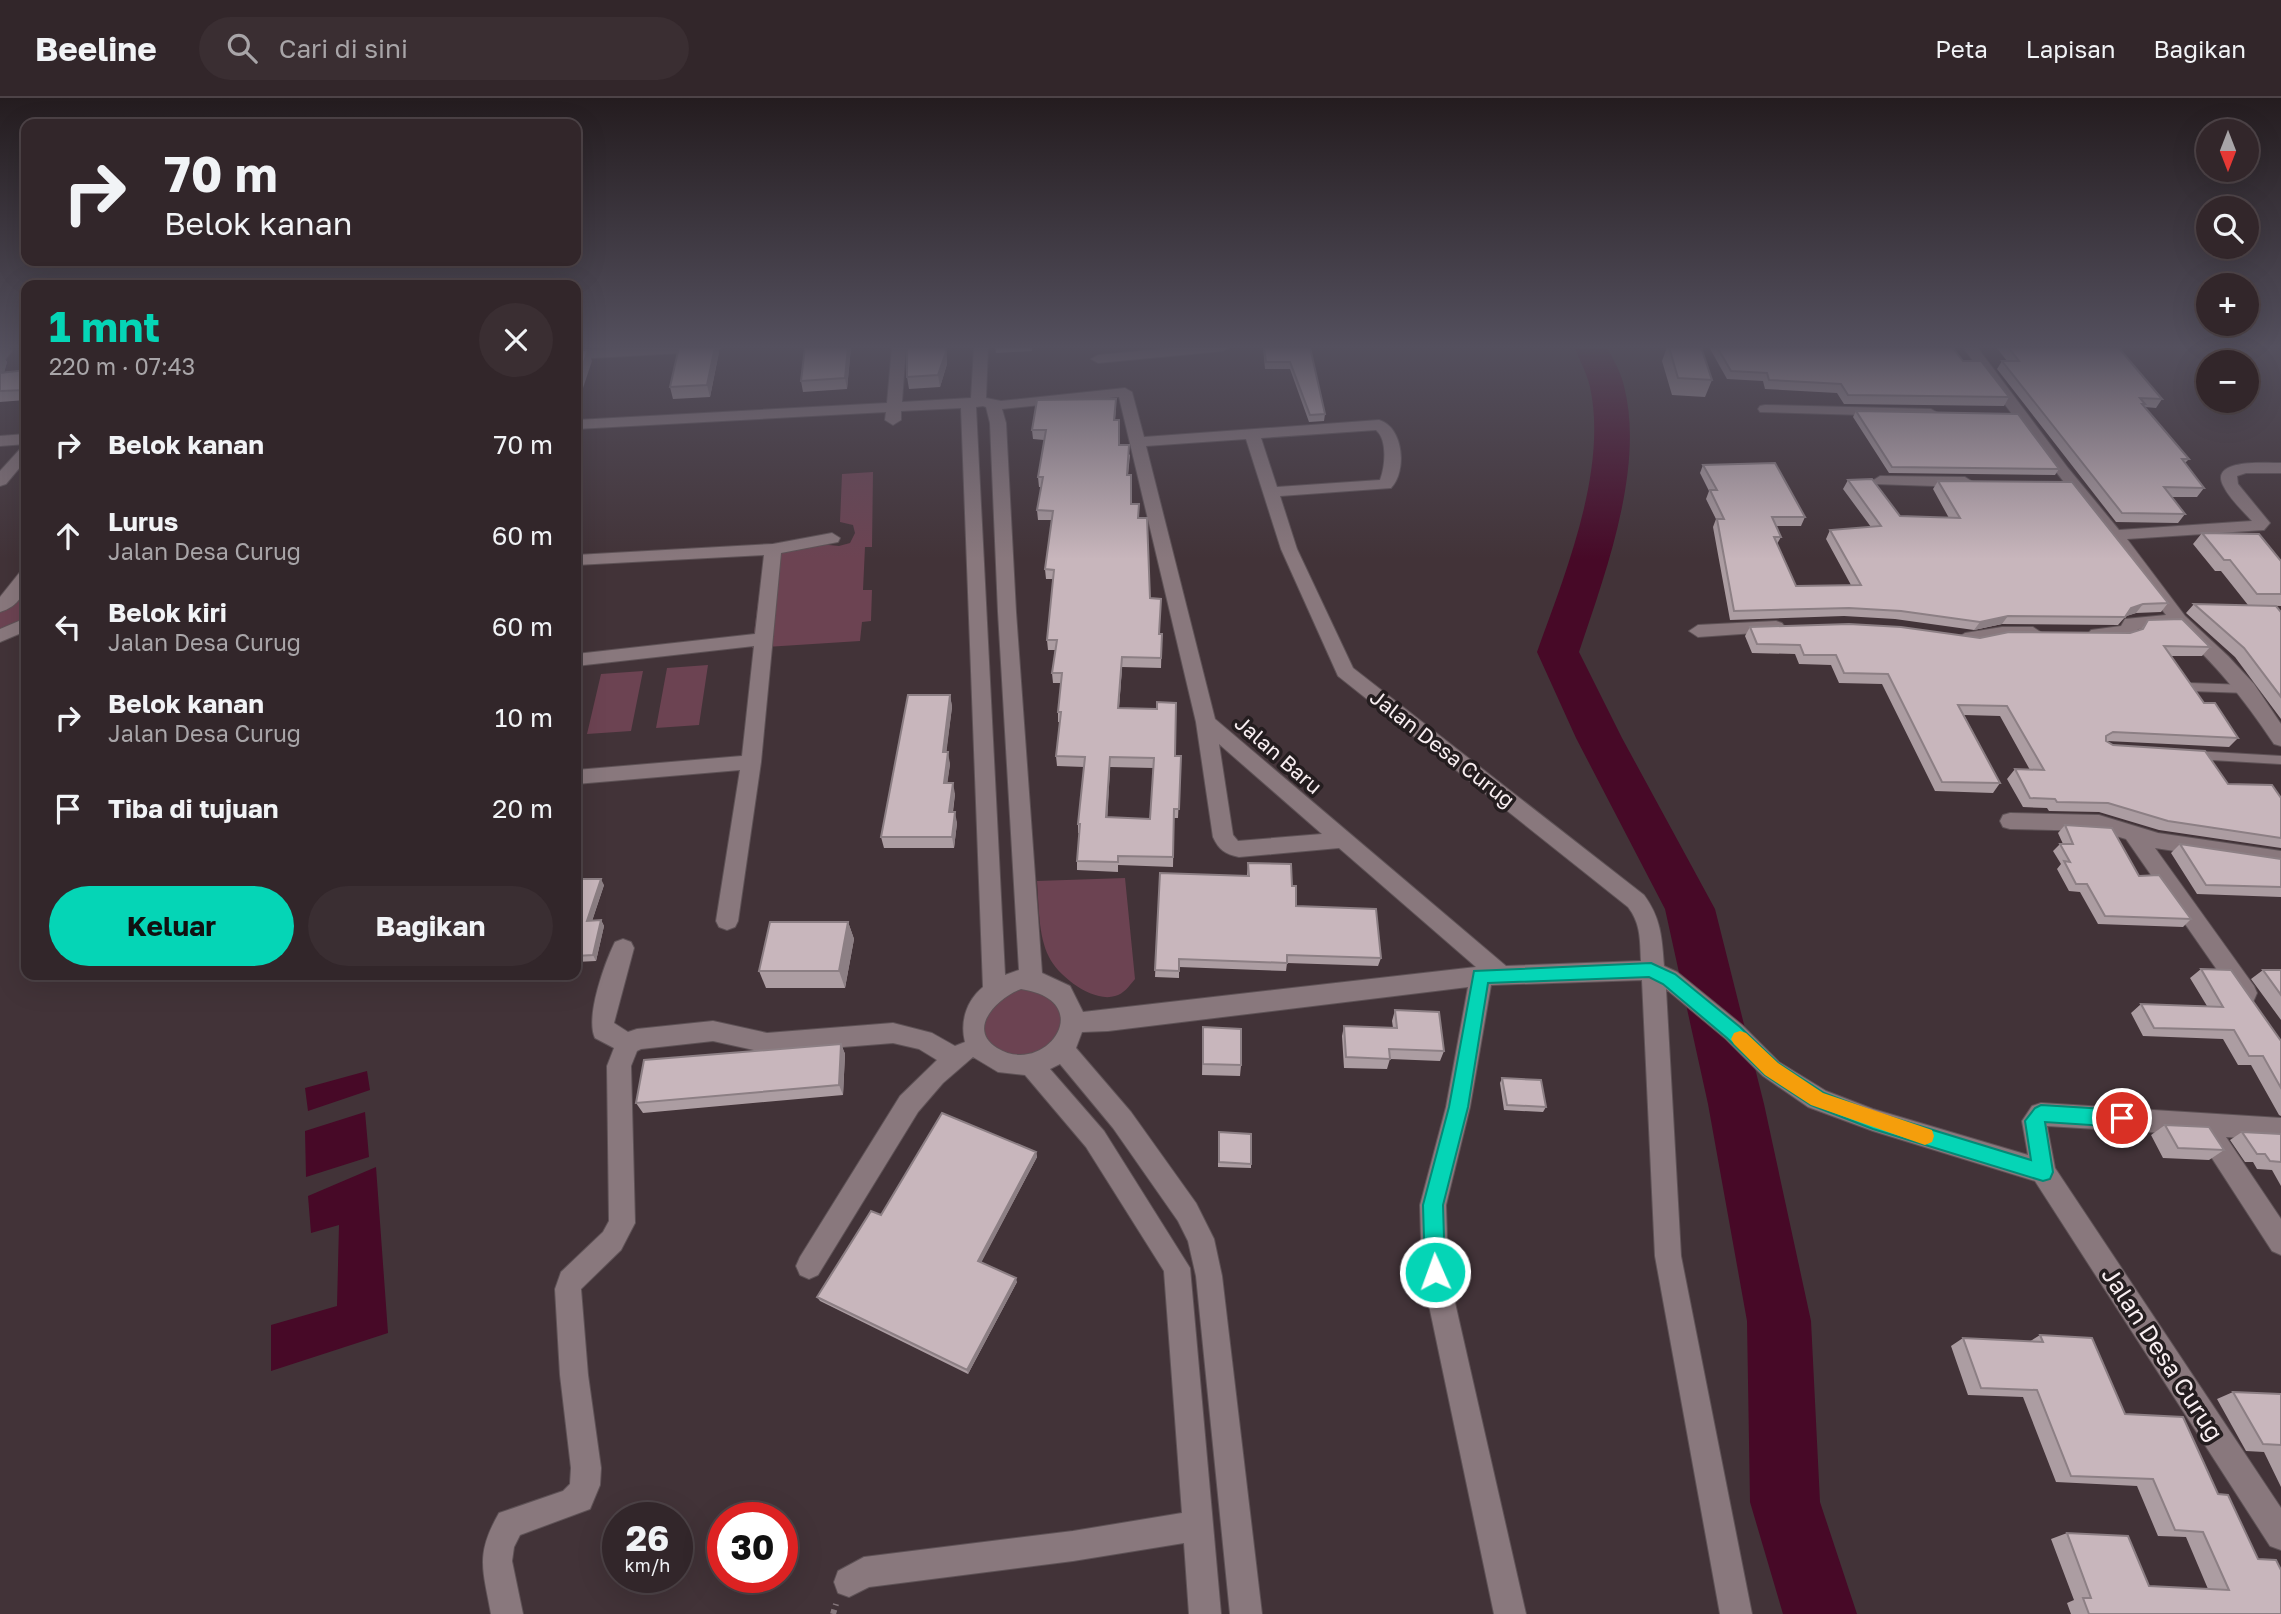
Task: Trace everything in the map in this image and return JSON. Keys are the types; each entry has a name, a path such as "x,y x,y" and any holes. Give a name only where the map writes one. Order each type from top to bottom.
{"street":[{"path":"581,424 775,418"},
{"path":"581,436 840,418"},
{"path":"984,418 977,615 994,989"},
{"path":"985,418 1007,612 1031,979"},
{"name":"Jalan Baru","path":"1133,418 1206,722 1223,837 1231,847 1240,849 1341,840"},
{"path":"2024,418 2179,620 2222,660 2281,739"},
{"path":"1139,442 1379,425 1385,427 1390,434 1390,480 1385,485 1270,492"},
{"name":"Jalan Desa Curug","path":"1252,435 1289,549 1345,672 1636,901 1646,914 1660,975 1668,1256 1736,1614"},
{"path":"0,441 21,439"},
{"path":"0,481 21,457"},
{"path":"2262,523 2230,485 2229,473 2245,468 2281,468"},
{"path":"1880,481 1976,482"},
{"path":"2044,482 2072,483"},
{"path":"2115,535 2281,523"},
{"path":"581,560 773,548 832,538"},
{"path":"727,921 751,762 773,548"},
{"path":"8,595 21,581"},
{"path":"977,615 1007,612"},
{"path":"2081,635 2122,634 2137,621 2179,620"},
{"path":"0,636 21,626"},
{"path":"1698,631 1800,626"},
{"path":"1952,636 1974,639 2002,633 2055,634"},
{"path":"581,659 765,639"},
{"name":"Jalan Baru","path":"1206,722 1490,975"},
{"path":"581,777 751,762"},
{"path":"2010,821 2099,823 2158,841 2281,859"},
{"path":"2133,833 2262,1016"},
{"path":"623,948 602,1023 603,1031 628,1044"},
{"path":"1490,975 1433,1205 1435,1272 1510,1614"},
{"path":"1075,1022 1108,1021 1490,975 1660,975 1734,1032 1772,1069 1817,1099 1873,1120 2043,1172"},
{"path":"1031,979 1054,986 1070,1001 1075,1022 1069,1041 1053,1056 1032,1065 1006,1064 985,1052 978,1043 973,1020 984,997 994,989 1012,981 1031,979"},
{"path":"507,1614 497,1562 499,1543 510,1524 570,1503 579,1497 585,1485 586,1468 574,1375 568,1289 570,1281 612,1241 622,1223 619,1066 628,1044 637,1039 713,1031 767,1043 893,1033 924,1040 955,1058"},
{"path":"809,1266 909,1104 935,1075 978,1043"},
{"path":"1062,1049 1160,1169 1188,1212 1201,1239 1209,1276 1245,1614"},
{"path":"1032,1065 1095,1139 1177,1268 1205,1614"},
{"name":"Jalan Desa Curug","path":"2281,1129 2041,1114 2034,1121 2043,1172 2281,1535"},
{"path":"2202,1123 2281,1242"},
{"path":"849,1582 864,1572 1031,1553 1198,1525"}],"lane":[{"path":"2190,687 2246,689"},
{"path":"2175,754 2281,760"}],"shaded area":[{"path":"873,472 872,547 865,547 863,590 872,590 871,621 862,622 860,641 752,648 765,548 819,544 839,546 850,543 855,533 853,525 840,522 842,474"},
{"path":"21,596 21,620 0,631 0,612 14,598"},
{"path":"708,665 699,725 656,728 667,668"},
{"path":"643,671 631,731 587,734 601,674"},
{"path":"1125,878 1135,979 1118,995 1097,996 1068,980 1049,957 1041,930 1037,881"},
{"path":"1023,987 1051,994 1066,1017 1055,1045 1026,1059 996,1051 981,1033 985,1008"},
{"path":"367,1071 370,1090 308,1111 305,1088"},
{"path":"365,1112 369,1157 306,1177 305,1131"},
{"path":"376,1167 388,1333 271,1371 271,1325 337,1306 339,1225 311,1233 308,1196"}],"building":[{"path":"1034,418 1114,418 1114,420 1119,420 1119,445 1129,445 1127,475 1131,475 1131,504 1139,504 1138,518 1147,518 1150,598 1161,599 1161,658 1122,657 1118,708 1157,709 1157,702 1176,703 1175,756 1181,756 1179,809 1174,809 1173,857 1118,856 1118,862 1077,861 1085,757 1056,756 1062,673 1052,673 1057,640 1047,640 1054,570 1045,569 1053,511 1037,510 1043,477 1038,477 1046,430 1032,430","holes":["1110,757 1154,758 1150,819 1106,817"]},
{"path":"1860,418 2021,418 2059,469 1892,467"},
{"path":"2047,418 2154,418 2189,459 2182,459 2204,488 2164,487 2185,514 2122,513"},
{"path":"1775,463 1805,517 1772,517 1781,537 1774,537 1796,586 1861,585 1830,530 1881,526 1848,480 1872,479 1900,516 1960,518 1938,481 2072,482 2168,603 2143,604 2131,608 2125,617 2008,616 1980,622 1901,611 1849,608 1734,611 1717,519 1724,519 1710,490 1717,490 1703,465"},
{"path":"2202,533 2259,534 2281,561 2281,594 2257,594 2230,560 2224,560"},
{"path":"2194,604 2276,606 2281,612 2281,697 2244,648"},
{"path":"2182,619 2210,647 2164,646 2204,703 2215,703 2238,738 2113,732 2106,736 2106,741 2113,745 2205,751 2228,784 2272,785 2281,798 2281,838 2168,821 2108,803 2057,802 2055,799 2030,798 2015,769 2044,770 2007,706 1958,705 2000,783 1942,782 1888,674 1844,673 1836,655 1804,655 1800,645 1757,644 1750,627 1849,624 1901,627 1980,638 2009,632 2130,633 2143,629 2148,620"},
{"path":"908,695 950,695 943,752 948,752 944,783 953,783 949,812 955,812 952,837 881,837"},
{"path":"2065,825 2112,828 2139,876 2159,875 2191,919 2105,916 2087,884 2076,884 2064,861 2070,862 2060,844 2073,844"},
{"path":"2180,844 2281,859 2281,887 2206,885"},
{"path":"1248,863 1291,864 1292,886 1296,886 1296,906 1376,909 1381,958 1287,955 1287,963 1179,959 1179,971 1155,970 1160,873 1249,876"},
{"path":"581,879 601,879 587,921 601,920 593,955 581,956"},
{"path":"770,922 848,922 839,971 759,971"},
{"path":"2201,969 2231,970 2281,1041 2281,1088 2263,1056 2249,1056 2234,1030 2154,1028 2141,1004 2223,1007"},
{"path":"2263,970 2281,970 2281,995"},
{"path":"1395,1010 1439,1012 1444,1051 1389,1049 1390,1059 1346,1057 1344,1026 1397,1028"},
{"path":"1203,1027 1241,1029 1241,1065 1203,1064"},
{"path":"841,1044 839,1085 636,1103 644,1060"},
{"path":"1502,1078 1541,1080 1546,1107 1507,1105"},
{"path":"942,1113 1036,1152 978,1261 1016,1278 967,1370 817,1297 871,1211 881,1215"},
{"path":"2165,1125 2209,1127 2224,1150 2178,1148"},
{"path":"1219,1132 1251,1134 1251,1164 1219,1162"},
{"path":"2242,1132 2281,1134 2281,1162 2270,1161 2265,1154 2257,1154"},
{"path":"2040,1335 2092,1338 2125,1414 2183,1417 2218,1494 2228,1495 2258,1559 2276,1560 2281,1570 2281,1614 2089,1614 2083,1598 2091,1598 2067,1533 2128,1536 2149,1586 2229,1590 2203,1532 2175,1530 2153,1479 2071,1476 2037,1390 1981,1388 1963,1338 2043,1342"},
{"path":"2233,1392 2281,1394 2281,1445 2263,1444"}],"waterway":[{"path":"1611,418 1611,449 1599,520 1558,652 1599,738 1690,909 1736,1104 1779,1321 1785,1502 1820,1614"}],"slow traffic":[{"path":"1740,1039 1772,1069 1817,1099 1925,1136"}],"route":[{"path":"1435,1272 1433,1205 1458,1107 1480,976 1651,970 1669,979 1734,1032 1772,1069 1817,1099 1873,1120 2043,1172 2034,1121 2041,1114 2122,1118"}]}
